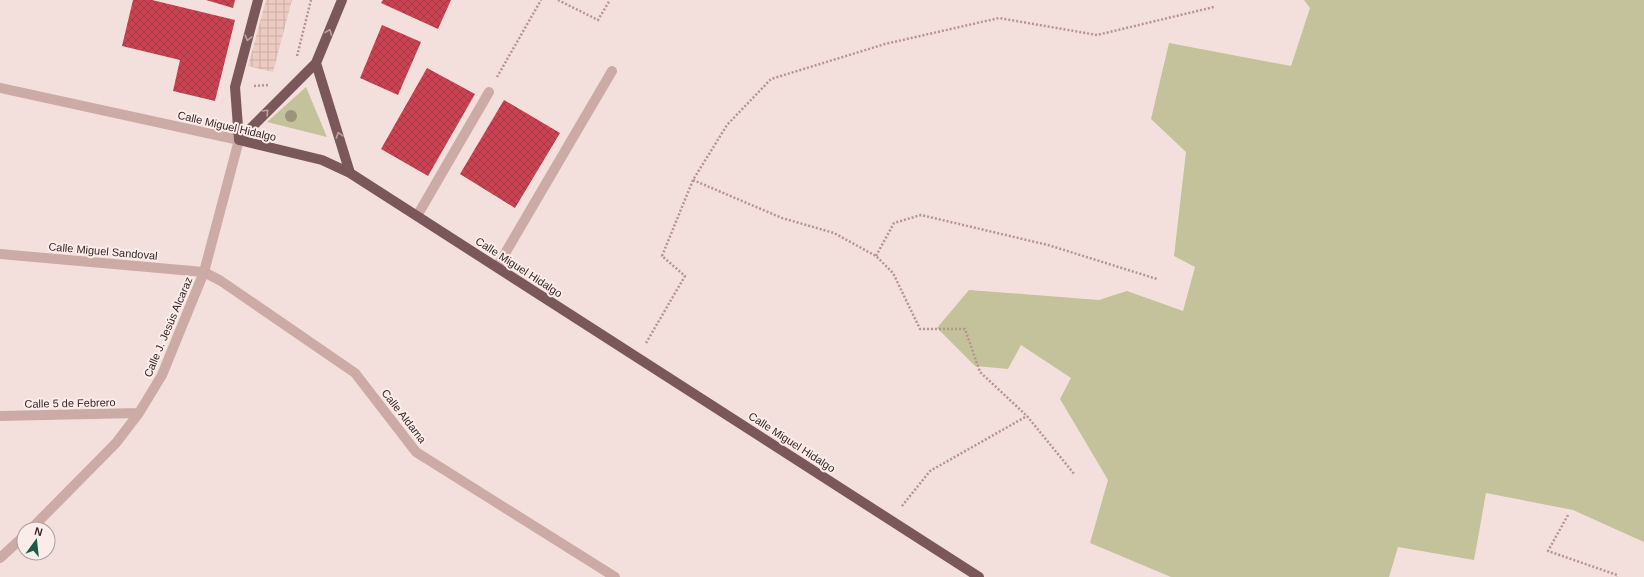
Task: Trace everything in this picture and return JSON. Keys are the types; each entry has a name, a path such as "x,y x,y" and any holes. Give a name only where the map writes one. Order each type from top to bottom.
{"main road":[{"name":"Calle J. Jesús Alcaraz","path":"239,140 235,87 258,0"},
{"path":"239,140 316,64 342,0"},
{"path":"316,64 350,172"},
{"name":"Calle Miguel Hidalgo","path":"239,140 322,160 350,172 979,577"}],"street":[{"path":"497,267 612,71"},
{"name":"Calle Miguel Hidalgo","path":"0,88 239,140"},
{"path":"417,216 489,92"},
{"name":"Calle J. Jesús Alcaraz","path":"39,521 116,443 139,414 162,375 204,272 239,140"},
{"name":"Calle Miguel Sandoval","path":"0,254 204,272"},
{"name":"Calle Aldama","path":"204,272 221,281 355,373 416,452 615,577"},
{"name":"Calle 5 de Febrero","path":"0,416 139,414"},
{"path":"0,558 16,543"}],"path":[{"path":"295,64 312,0"},
{"path":"489,92 540,0"},
{"path":"558,0 598,20 610,0"},
{"path":"638,358 685,276 662,256 693,180 727,125 771,79 885,44 999,18 1097,35 1214,7"},
{"path":"235,87 274,84"},
{"path":"693,180 782,218 834,233 876,256 894,272 920,329 965,329 980,372 1027,416 1075,475"},
{"path":"876,256 894,223 921,215 1048,245 1157,279"},
{"path":"891,520 930,471 1027,416"},
{"path":"1568,515 1548,552 1617,575 1617,577"}],"green space":[{"path":"1304,0 1644,0 1644,542 1573,510 1486,493 1474,560 1398,547 1389,577 1171,577 1090,543 1108,480 1060,399 1071,378 1021,345 1008,369 975,366 937,328 969,290 1099,300 1127,291 1183,311 1195,267 1174,256 1186,152 1151,119 1169,43 1291,66 1310,8"},
{"path":"306,87 327,137 267,122"}],"shaded area":[{"path":"266,0 292,0 273,72 248,66"}],"building":[{"path":"133,0 152,0 235,20 215,101 173,91 180,60 122,46"},
{"path":"206,0 235,0 233,8"},
{"path":"383,0 451,0 438,29 381,3"},
{"path":"382,25 421,42 398,95 360,78"},
{"path":"427,68 475,94 428,176 381,149"},
{"path":"504,100 560,133 515,208 460,174"}]}
